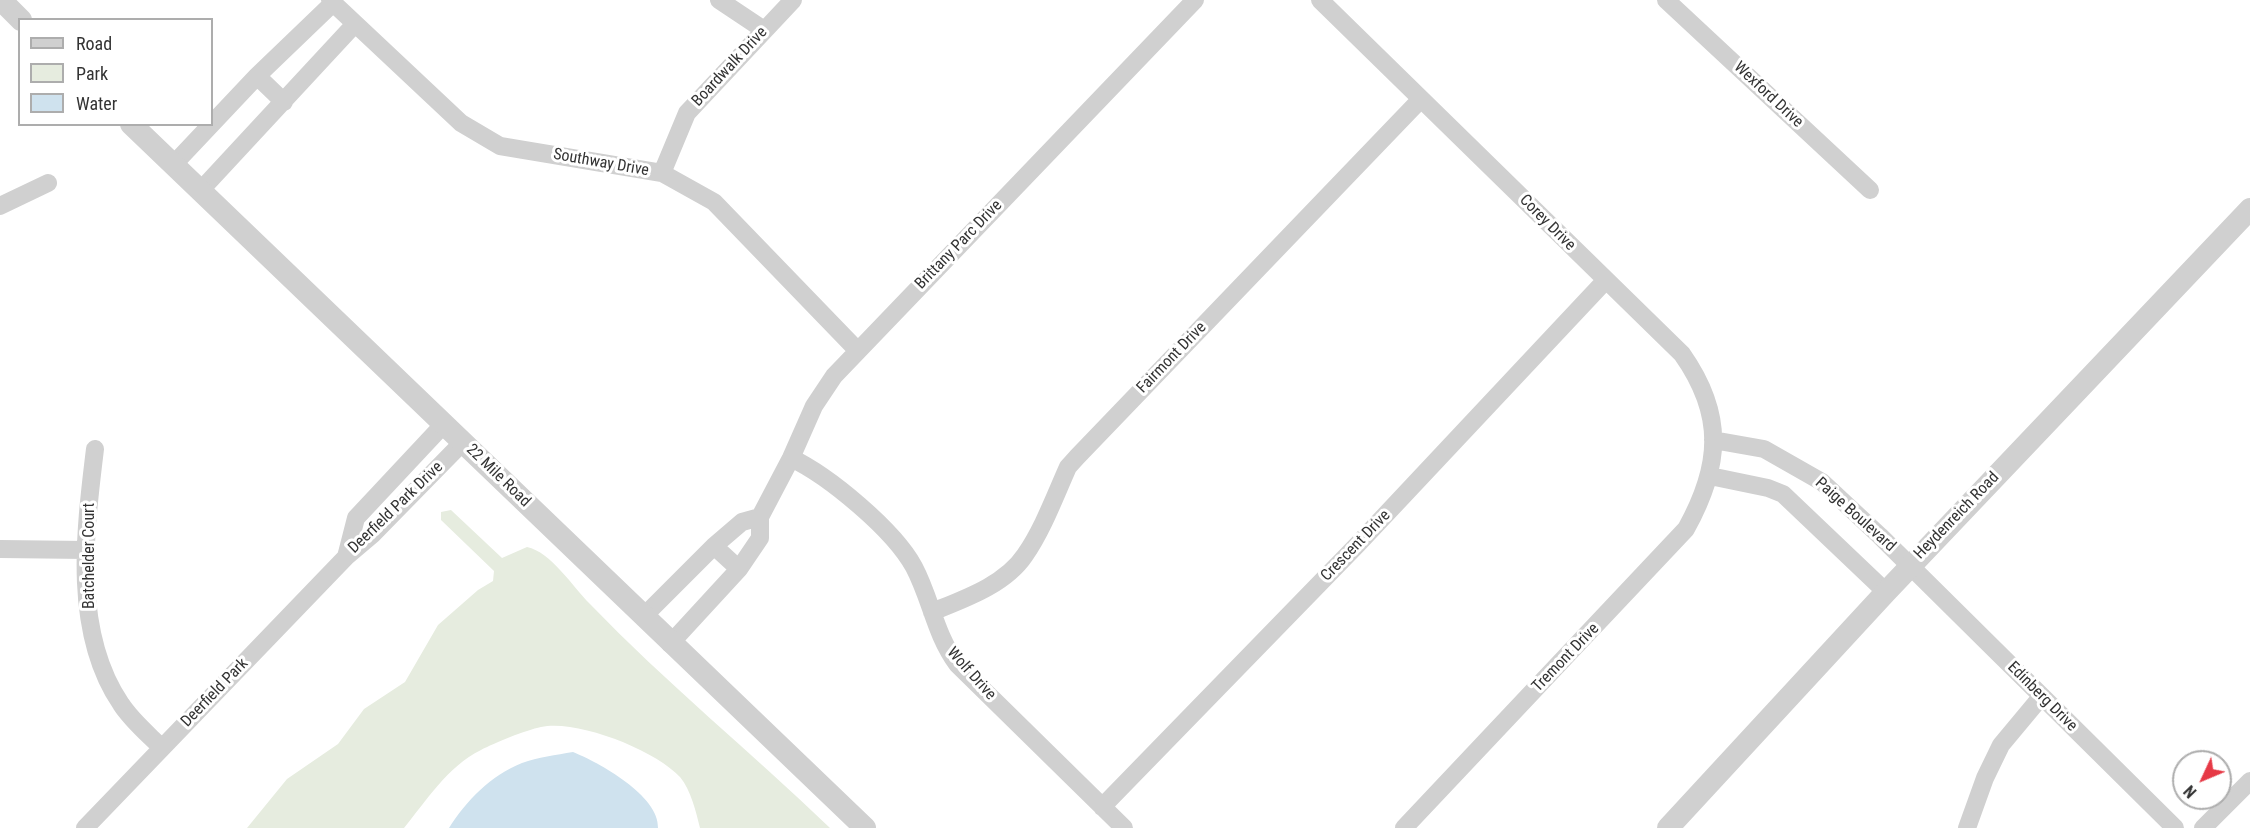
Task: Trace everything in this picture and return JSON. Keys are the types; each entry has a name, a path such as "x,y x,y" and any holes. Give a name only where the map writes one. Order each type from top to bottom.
{"street":[{"path":"1,0 19,18"},
{"path":"719,0 764,30"},
{"name":"Boardwalk Drive","path":"662,173 687,113 793,0"},
{"name":"Brittany Parc Drive","path":"670,644 739,569 760,538 760,517 824,389 1195,0"},
{"name":"Corey Drive","path":"1320,0 1682,354 1693,370 1708,405 1713,440 1710,476"},
{"name":"Wexford Drive","path":"1666,0 1870,190"},
{"path":"213,123 332,1"},
{"name":"Southway Drive","path":"332,1 354,25 461,123 500,146 662,173 714,202 858,351"},
{"path":"200,191 354,25"},
{"path":"257,76 284,102"},
{"name":"Fairmont Drive","path":"932,612 979,592 1001,578 1024,556 1068,467 1421,99"},
{"name":"22 Mile Road","path":"133,126 670,644 865,828"},
{"path":"173,165 210,126"},
{"path":"0,206 48,183"},
{"name":"Heydenreich Road","path":"1668,828 1886,592 2250,209"},
{"name":"Crescent Drive","path":"1102,807 1358,544 1605,281"},
{"name":"Deerfield Park Drive","path":"346,557 356,518 444,424"},
{"name":"Paige Boulevard","path":"1713,440 1764,449 1822,482 1910,567"},
{"name":"Deerfield Park Drive","path":"346,557 372,535 462,442"},
{"name":"Batchelder Court","path":"95,449 87,550 87,582 92,635 103,668 122,705 162,748"},
{"name":"Wolf Drive","path":"791,458 827,479 901,548 914,567 939,634 957,664 1124,828"},
{"name":"Paige Boulevard","path":"1783,494 1798,467"},
{"name":"Paige Boulevard","path":"1710,476 1768,488 1783,494 1886,592"},
{"name":"Tremont Drive","path":"1404,828 1669,550 1695,514 1710,476"},
{"path":"643,617 714,546 742,522 760,517"},
{"path":"714,546 739,569"},
{"path":"0,549 87,550"},
{"name":"Deerfield Park","path":"85,828 346,557"},
{"name":"Edinberg Drive","path":"1910,567 2175,828"},
{"path":"1967,828 1985,778 2001,745 2041,697"},
{"path":"2203,828 2250,781"}],"green space":[{"path":"451,510 502,558 527,547 536,550 553,562 590,604 648,662 830,828 700,828 687,788 680,777 668,767 635,747 615,739 594,732 556,726 541,727 519,734 469,757 438,785 404,828 247,828 287,779 338,744 364,709 405,682 438,625 478,590 493,581 494,571 441,520 441,512"}],"water":[{"path":"573,752 611,772 639,793 656,816 658,828 449,828 471,799 500,774 528,761"}]}
